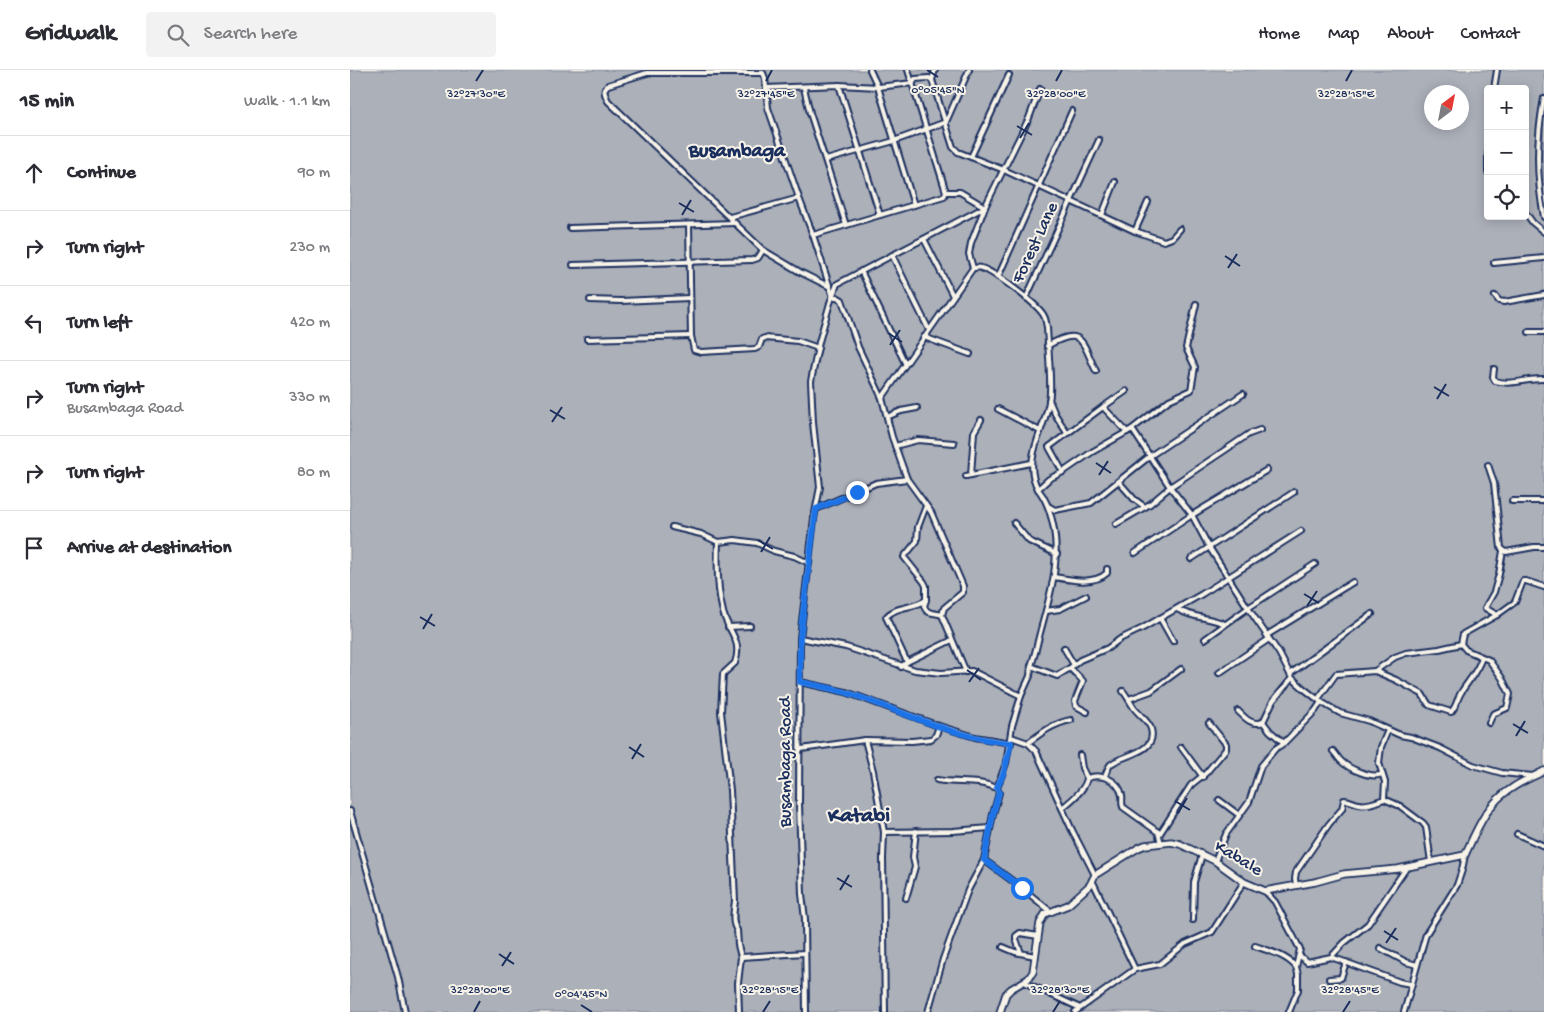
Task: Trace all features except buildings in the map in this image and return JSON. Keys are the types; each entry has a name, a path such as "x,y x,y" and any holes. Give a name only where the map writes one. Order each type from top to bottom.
{"street":[{"path":"870,70 878,87 914,204"},
{"path":"908,70 946,192"},
{"path":"936,70 932,80 955,150 1164,241 1172,238 1180,229"},
{"path":"826,160 927,130 946,122 969,70"},
{"path":"1495,85 1497,70"},
{"path":"830,287 763,250 608,101 604,88 647,73 761,73 764,75 768,108 826,272 833,297 842,300 858,347 882,398 895,446 907,480 926,506 950,553 963,586 963,592 944,608 942,615 966,672"},
{"path":"970,157 1009,75"},
{"path":"766,88 804,88 839,85 878,87 913,83 915,79 929,78 932,80"},
{"path":"839,85 880,215"},
{"path":"804,88 846,225"},
{"path":"882,398 973,268 970,249 985,207 1029,118 1040,89"},
{"path":"1544,98 1538,176 1544,217"},
{"path":"998,277 1072,111"},
{"name":"Forest Lane","path":"1026,298 1099,140"},
{"path":"1102,215 1116,182"},
{"path":"813,235 944,196 946,192"},
{"path":"946,192 960,192 985,207"},
{"path":"730,218 799,198"},
{"path":"1135,230 1148,202"},
{"name":"Busambaga Road","path":"806,1012 805,981 807,974 804,953 805,919 802,894 799,803 800,638 820,487 811,393 818,348 837,284 985,207"},
{"path":"1529,218 1544,232"},
{"path":"570,228 735,223"},
{"path":"689,225 691,336 694,350 701,352 755,349 759,347 762,339 765,338 798,341 818,348"},
{"path":"924,239 953,296"},
{"path":"573,265 756,260 763,250"},
{"path":"892,255 929,330"},
{"path":"1494,263 1544,258"},
{"path":"928,1012 943,959 968,890 984,860 999,792 997,788 1004,772 1011,743 1012,726 1021,696 1030,676 1054,577 1057,554 1054,529 1048,506 1031,474 1031,463 1050,393 1045,317 1026,298 998,277 982,268 973,268"},
{"path":"861,271 906,363"},
{"path":"1494,296 1504,302 1544,295"},
{"path":"590,300 621,301 690,298"},
{"path":"1038,489 1049,479 1132,429 1169,400 1191,390 1195,366 1186,348 1196,304"},
{"path":"1529,332 1544,332"},
{"path":"587,339 691,336"},
{"path":"924,337 970,354"},
{"path":"1047,346 1064,337 1076,337 1080,340 1096,371"},
{"path":"1494,369 1493,377 1495,381 1500,383 1509,384 1531,378 1544,379"},
{"path":"1063,472 1049,447 1126,391"},
{"path":"1048,506 1055,510 1091,503 1150,456 1243,394"},
{"path":"1049,400 1054,414 1067,433"},
{"path":"1103,407 1127,432"},
{"path":"887,417 901,410 917,408"},
{"path":"998,410 1040,431"},
{"path":"981,420 974,432 968,475 1031,463"},
{"path":"1132,429 1170,487 1192,515 1209,547 1279,654 1291,676 1319,700 1340,714 1369,721 1400,735 1440,748 1473,765 1502,773 1533,776"},
{"path":"1116,524 1250,434 1260,430"},
{"path":"895,446 918,440 954,444"},
{"path":"1488,466 1494,483 1499,542 1503,551 1494,592 1485,608 1497,615"},
{"path":"1135,553 1192,515 1267,470"},
{"path":"816,509 876,483 907,480"},
{"path":"1119,482 1144,507"},
{"path":"1191,559 1294,492"},
{"path":"1512,501 1544,501"},
{"path":"926,506 918,527 917,541 904,557 926,586 924,606 926,610 930,613 942,615"},
{"path":"1014,523 1029,541 1057,554"},
{"path":"672,527 701,534 718,542 735,540 757,543 809,563"},
{"path":"1031,666 1057,676 1080,660 1108,648 1120,639 1177,609 1229,578 1301,530"},
{"path":"718,542 720,599 728,627 738,645 737,658 733,666 722,674 722,712 730,790 735,901 733,915 741,957 738,982 739,1012"},
{"path":"1503,551 1544,547"},
{"path":"1205,639 1315,564"},
{"path":"1054,577 1087,581 1105,575 1108,573 1107,569"},
{"path":"1460,644 1463,634 1497,615 1515,602 1523,581 1544,587"},
{"path":"1219,673 1268,637 1353,582"},
{"path":"1046,611 1060,609 1086,596"},
{"path":"908,662 886,616 903,607 917,606 926,600"},
{"path":"1177,609 1187,615 1202,616 1225,624"},
{"path":"1263,722 1273,701 1291,676 1372,614"},
{"path":"1160,618 1173,641"},
{"path":"728,627 750,626"},
{"path":"800,638 846,647 901,667 941,673 972,671 1021,696"},
{"path":"901,667 952,640"},
{"path":"1460,644 1466,650 1489,660 1502,678 1510,694 1508,708 1493,714 1489,724"},
{"path":"1374,671 1395,657 1406,653 1460,644"},
{"path":"1064,648 1072,666 1083,682 1076,706 1086,712"},
{"path":"1215,861 1223,840 1249,802 1261,766 1275,749 1284,743 1315,711 1319,700 1336,674 1374,671 1422,694 1429,705 1451,712 1455,708 1461,692 1479,665 1482,657"},
{"path":"1129,699 1151,691 1181,669"},
{"path":"800,682 846,692 975,737 1011,743"},
{"path":"1105,776 1112,763 1134,755 1151,738 1149,725 1123,691"},
{"path":"1238,710 1251,722 1263,722"},
{"path":"1028,743 1050,727 1063,721 1071,720"},
{"path":"1263,722 1284,743"},
{"path":"1161,843 1158,838 1191,785 1203,777 1226,746 1209,723"},
{"path":"800,749 865,740 912,741 931,739 936,735 940,726"},
{"path":"1384,799 1385,782 1379,763 1380,752 1388,730"},
{"path":"1011,737 1028,743 1036,751 1134,969"},
{"path":"865,740 873,771 884,832 882,858 885,1012"},
{"path":"1181,748 1203,777"},
{"path":"1333,751 1346,765 1373,776 1382,774"},
{"path":"1062,808 1087,783 1080,755"},
{"path":"1404,1012 1430,926 1459,880 1465,855 1484,816 1494,802 1506,791 1544,771"},
{"path":"1087,778 1096,775 1105,776 1114,783 1121,793 1123,807 1160,835"},
{"path":"937,780 954,783 984,782 997,788"},
{"path":"1296,885 1296,872 1306,860 1328,824 1342,809 1344,800 1364,804 1384,799 1400,806 1423,823 1427,832 1431,862"},
{"path":"1219,800 1239,815"},
{"path":"350,810 398,977 404,1011"},
{"path":"884,832 952,831 990,828"},
{"path":"906,898 915,867 913,857 916,831"},
{"path":"1517,834 1544,846"},
{"name":"Kabale","path":"1050,911 1062,908 1073,901 1090,885 1094,878 1138,848 1151,843 1180,844 1215,861 1244,882 1265,891 1344,874 1407,867 1465,855"},
{"path":"1193,920 1194,882 1202,855"},
{"path":"984,860 1050,911 1042,918 1033,972 1024,982 1010,989 1006,994 1000,1012"},
{"path":"1331,957 1344,943 1368,924 1407,867"},
{"path":"1074,1012 1134,969 1160,964 1185,944 1212,932 1244,882"},
{"path":"1265,891 1275,902 1300,949 1296,967"},
{"path":"1021,953 1016,936 1020,933 1038,936"},
{"path":"1255,946 1292,962 1296,967 1298,990 1289,1012"},
{"path":"1003,947 1035,956"},
{"path":"1380,948 1406,962 1417,965"},
{"path":"741,957 804,953"},
{"path":"1299,956 1307,962 1331,957 1411,984"},
{"path":"1329,979 1341,978 1346,962"},
{"path":"1024,982 1080,1008"}],"shaded area":[{"path":"350,70 1544,70 1544,1012 350,1012"}],"district":[{"name":"Busambaga","path":"737,152"},
{"name":"Katabi","path":"859,817"}],"route":[{"path":"857,492 816,509 800,638 800,682 846,692 924,722 960,733 1011,743 1004,772 997,788 999,792 984,860 1022,888"}]}
